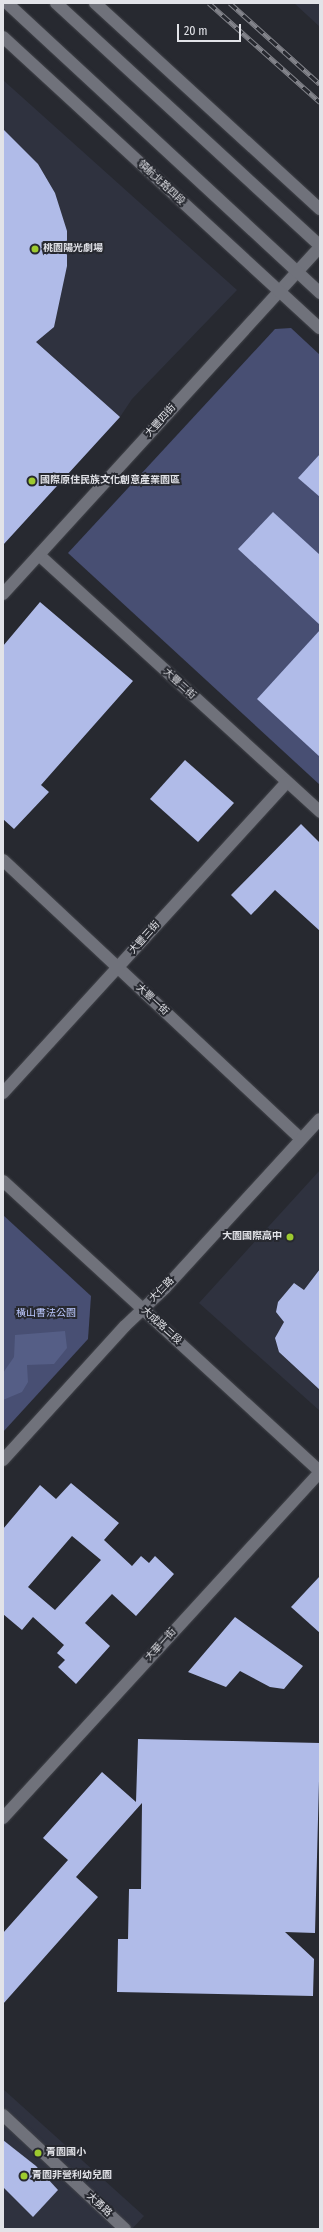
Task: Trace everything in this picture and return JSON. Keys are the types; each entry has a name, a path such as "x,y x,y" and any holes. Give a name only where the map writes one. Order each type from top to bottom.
{"street":[{"path":"7,3 320,292"},
{"path":"56,3 320,247"},
{"path":"95,3 320,209"},
{"name":"領航北路四段","path":"3,37 320,328"},
{"name":"大豐四街","path":"3,594 320,247"},
{"name":"大豐二街","path":"39,555 320,812"},
{"name":"大豐三街","path":"3,1093 287,782"},
{"name":"大豐一街","path":"3,860 301,1139"},
{"name":"大仁路","path":"3,1460 320,1119"},
{"name":"大成路二段","path":"3,1181 320,1471"},
{"name":"大華一街","path":"3,1818 320,1471"},
{"name":"大勇路","path":"3,2115 125,2229"}],"shaded area":[{"path":"294,3 320,3 320,27"},
{"path":"3,80 237,290 132,399 120,417 3,545"},
{"name":"大園國際高中","path":"320,1170 320,1411 199,1303"},
{"path":"65,1331 67,1348 54,1364 27,1365 28,1382 22,1392 3,1400 3,1373 14,1357 15,1335"},
{"name":"青園國小","path":"3,2089 144,2216 132,2229 3,2229"}],"green space":[{"path":"291,328 320,355 320,785 68,553 275,329"},
{"name":"橫山書法公園","path":"3,1215 91,1296 88,1339 3,1432"}],"building":[{"path":"3,129 38,164 55,193 67,231 67,266 54,327 36,342 120,417 3,545"},
{"path":"320,454 320,497 298,478"},
{"path":"273,512 320,555 320,625 238,549"},
{"path":"40,602 133,681 41,785 49,792 14,829 3,819 3,646"},
{"path":"320,630 320,757 257,699"},
{"path":"185,760 234,803 198,842 150,799"},
{"path":"301,824 320,843 320,931 275,890 251,915 231,895"},
{"path":"320,1269 320,1390 279,1352 275,1338 284,1322 276,1312 278,1302 294,1283 304,1290"},
{"path":"71,1483 119,1523 104,1540 132,1566 141,1556 149,1563 155,1556 174,1574 136,1616 112,1594 85,1623 110,1646 76,1684 58,1667 65,1660 57,1653 64,1645 33,1617 22,1630 3,1614 3,1529 40,1485 56,1499","holes":["72,1536 101,1560 55,1610 28,1587"]},
{"path":"320,1576 320,1633 291,1607"},
{"path":"235,1617 303,1666 284,1689 270,1687 240,1671 226,1687 188,1672"},
{"path":"138,1739 320,1743 315,1933 285,1932 314,1959 313,1996 117,1992 118,1939 128,1939 129,1889 141,1889 142,1803 76,1877 98,1897 3,2004 3,1933 68,1860 43,1838 102,1772 136,1802"},
{"name":"青園非營利幼兒園","path":"3,2140 36,2166 58,2190 33,2217 3,2187"}],"railway":[{"path":"209,3 320,102"},
{"path":"230,3 320,84"}],"place":[{"name":"桃園陽光劇場","path":"35,249"},
{"name":"國際原住民族文化創意產業園區","path":"32,481"},
{"name":"大園國際高中","path":"290,1237"},
{"name":"青園國小","path":"38,2153"},
{"name":"青園非營利幼兒園","path":"24,2176"}]}
